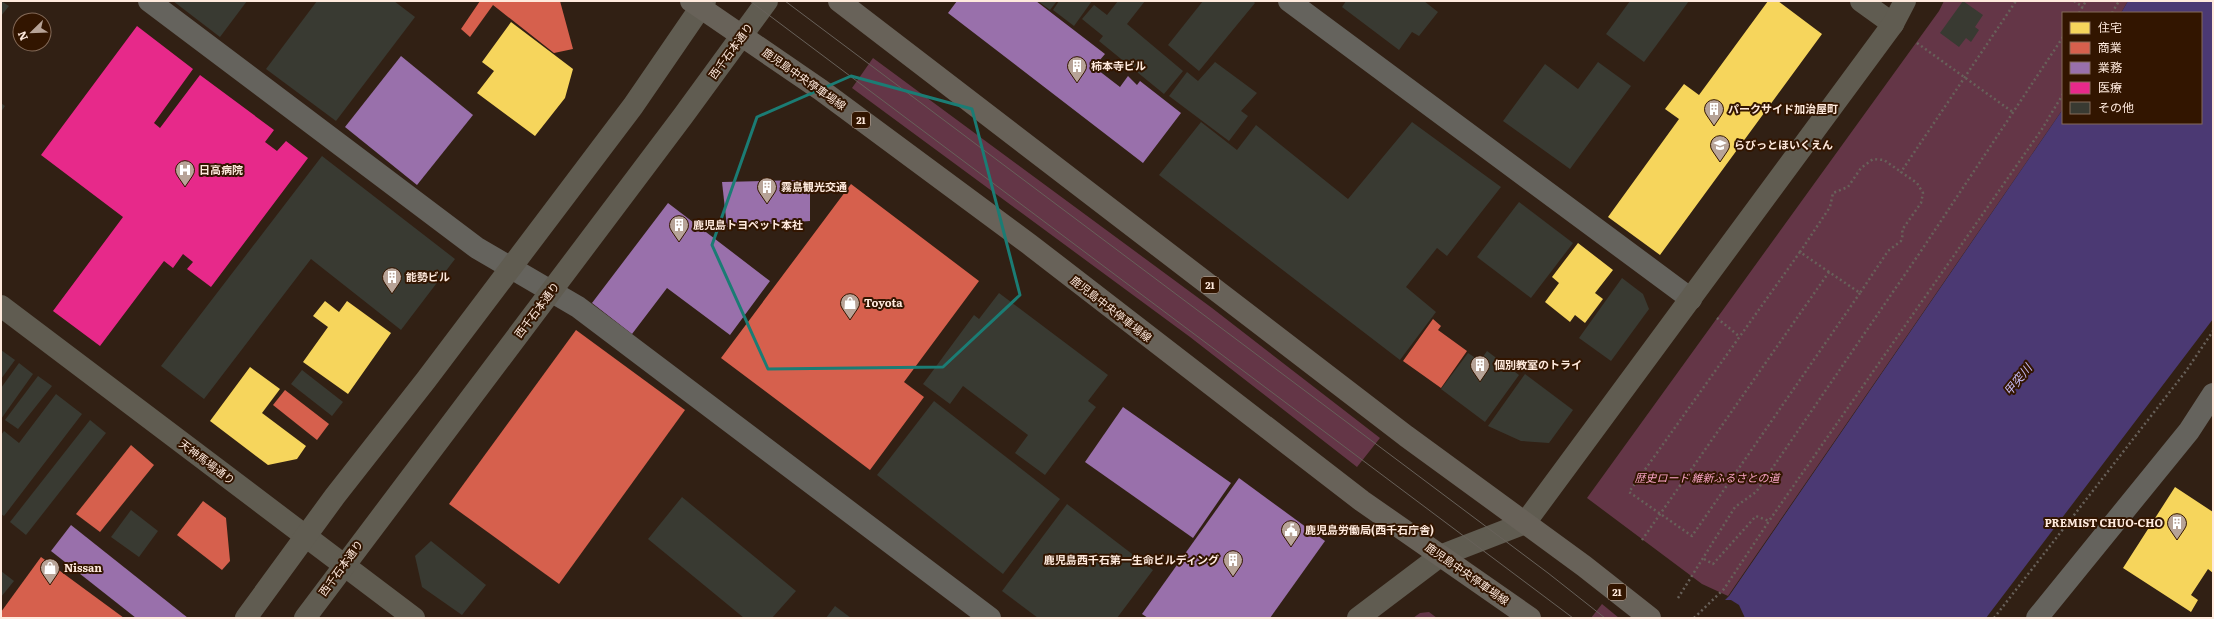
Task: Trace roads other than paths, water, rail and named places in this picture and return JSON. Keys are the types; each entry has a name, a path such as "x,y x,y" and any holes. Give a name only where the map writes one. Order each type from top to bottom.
{"main road":[{"name":"21","path":"839,1 1406,436 1525,523 1650,618"},
{"name":"鹿児島中央停車場線","path":"699,3 742,36 832,98 1030,244 1362,501 1530,618"}],"street":[{"path":"149,1 477,248 585,312 990,618"},
{"name":"西千石本通り","path":"305,618 551,292 767,1"},
{"path":"1289,1 1691,299"},
{"path":"1861,1 1893,24"},
{"path":"1358,618 1440,556 1525,523 1893,24 1905,1"},
{"path":"246,618 335,496 633,106 699,3"},
{"name":"天神馬場通り","path":"1,306 414,618"},
{"path":"2037,618 2188,431 2213,394"}],"water":[{"name":"甲突川","path":"2128,1 2213,1 2213,319 1986,618 1707,618 1729,596 2062,110 2062,124 2202,124 2202,12 2122,12"}],"tram line":[{"path":"750,1 1573,618"},
{"path":"785,1 1548,573 1605,618"}],"place":[{"name":"柿本寺ビル","path":"1077,83"},
{"name":"パークサイド加治屋町","path":"1714,126"},
{"name":"らびっとほいくえん","path":"1720,162"},
{"name":"日高病院","path":"185,187"},
{"name":"霧島観光交通","path":"767,204"},
{"name":"鹿児島トヨペット本社","path":"679,242"},
{"name":"能勢ビル","path":"392,294"},
{"name":"Toyota","path":"850,320"},
{"name":"個別教室のトライ","path":"1480,382"},
{"name":"PREMIST CHUO-CHO","path":"2177,540"},
{"name":"鹿児島労働局(西千石庁舎)","path":"1291,547"},
{"name":"鹿児島西千石第一生命ビルディング","path":"1233,577"},
{"name":"Nissan","path":"50,585"}],"park label":[{"name":"歴史ロード 維新ふるさとの道","path":"1707,478"}]}
